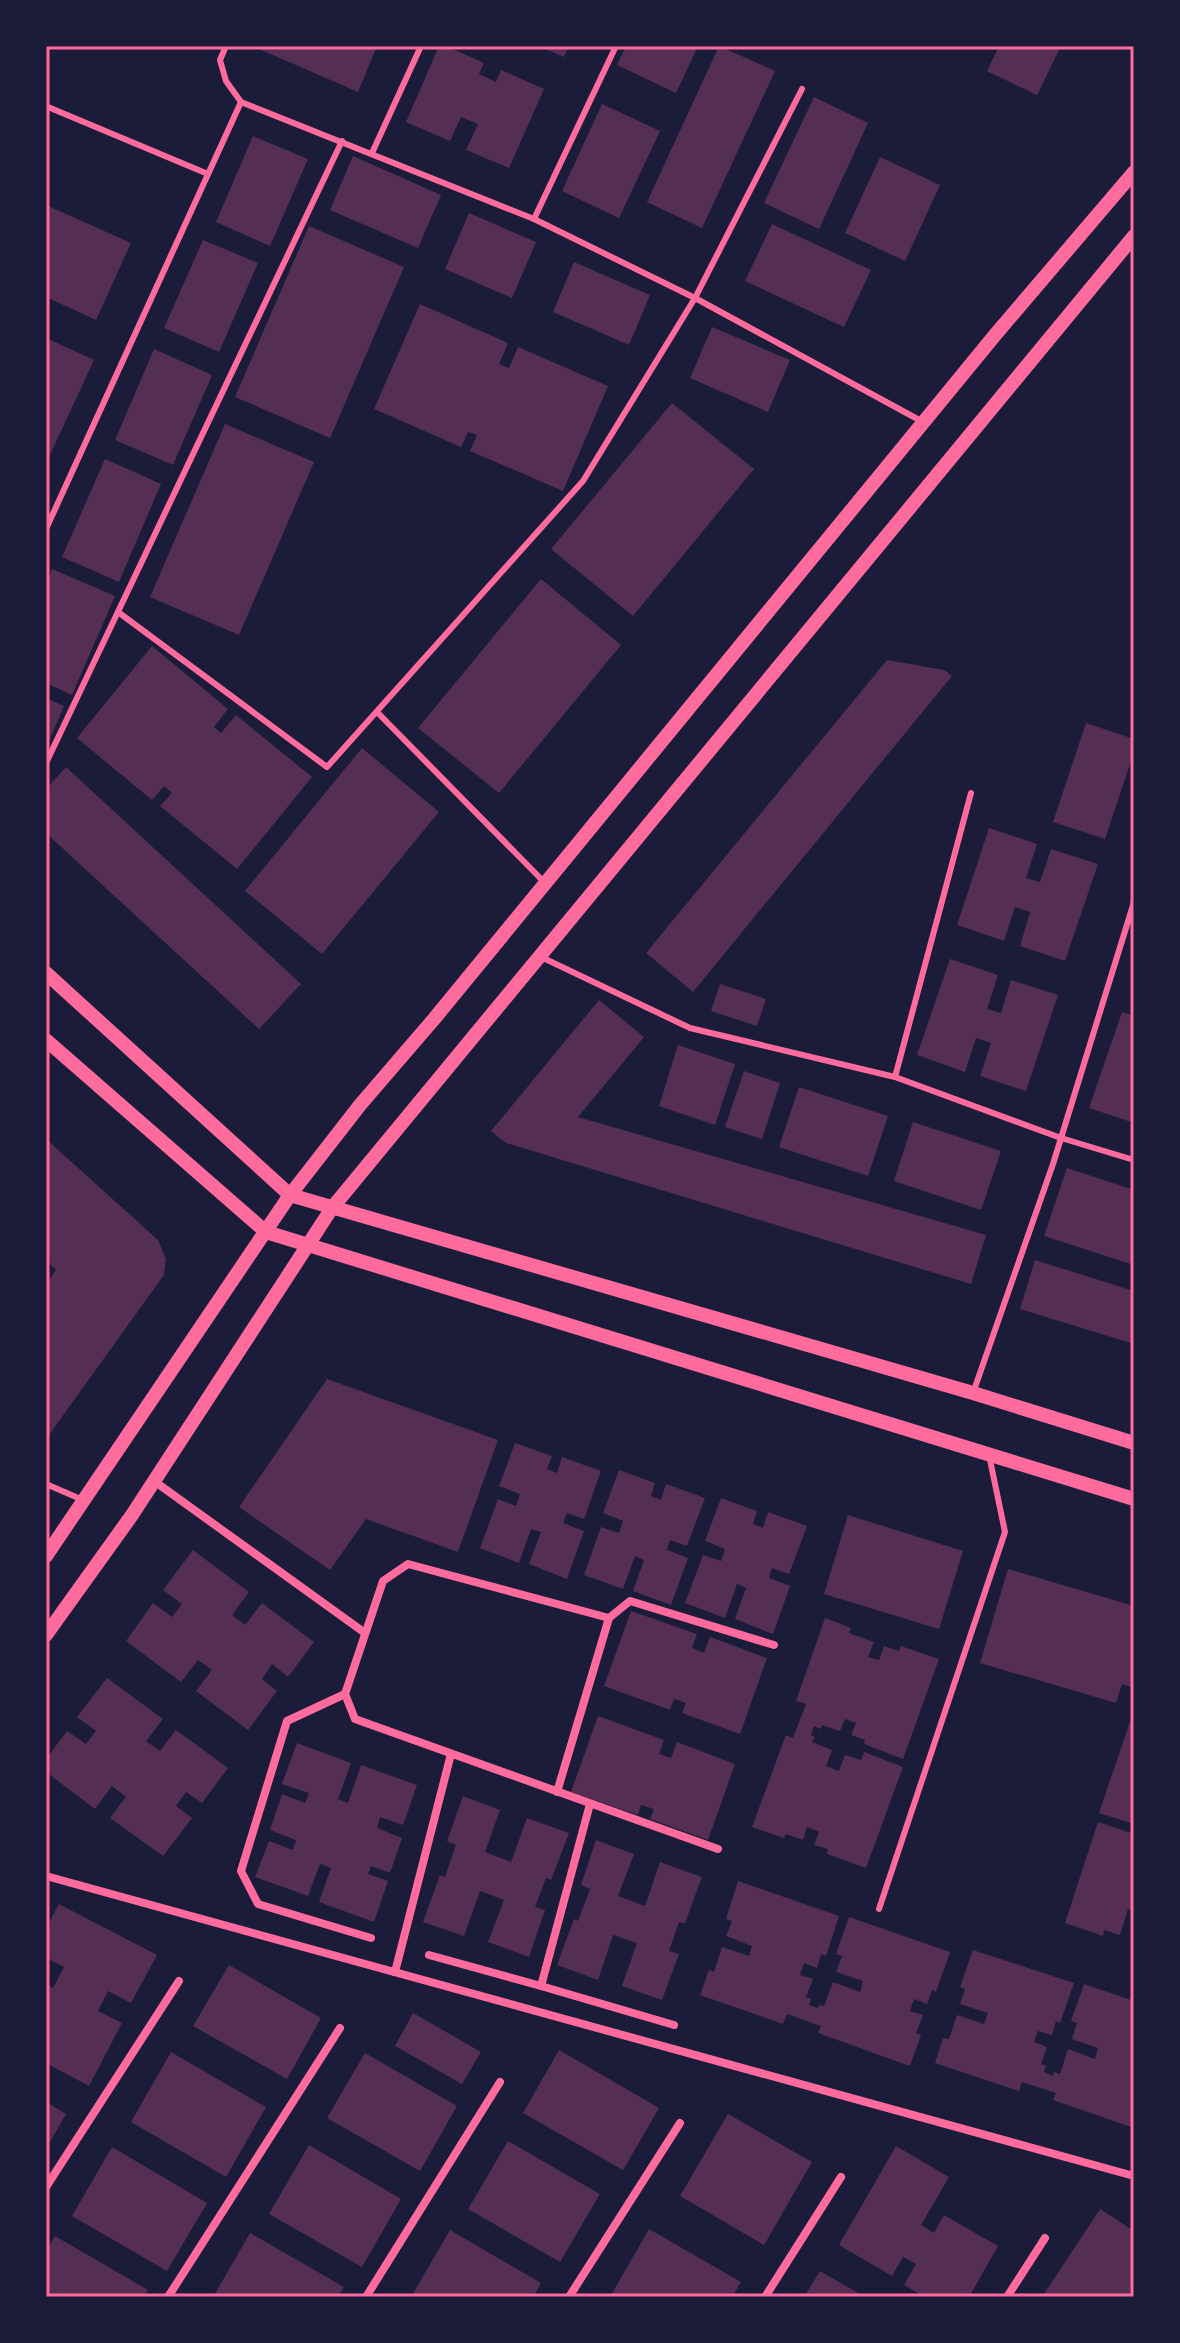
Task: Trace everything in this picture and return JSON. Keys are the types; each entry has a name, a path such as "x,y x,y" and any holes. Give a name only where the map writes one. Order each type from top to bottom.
{"street":[{"path":"46,1556 290,1195 360,1105 546,884 923,422 1134,172"},
{"path":"46,1635 154,1481 332,1208 1134,236"},
{"path":"46,973 290,1195 973,1393 1134,1443"},
{"path":"46,1040 266,1232 1134,1499"},
{"path":"154,1481 365,1633"},
{"path":"609,1618 408,1564 383,1581 345,1694 355,1719 718,1849"},
{"path":"557,1792 609,1618 630,1601 774,1645"},
{"path":"345,1694 287,1721 241,1871 258,1904 371,1938"},
{"path":"395,1972 451,1754"},
{"path":"541,1986 590,1804"},
{"path":"46,1876 1134,2176"},
{"path":"429,1955 674,2025"},
{"path":"46,2187 179,1981"},
{"path":"168,2297 340,2028"},
{"path":"366,2297 500,2082"},
{"path":"569,2297 680,2123"},
{"path":"765,2297 841,2177"},
{"path":"1007,2297 1045,2238"}],"lane":[{"path":"226,46 220,60 226,81 241,102 534,219 695,298 923,422"},
{"path":"372,153 421,46"},
{"path":"534,219 616,46"},
{"path":"118,612 327,767 583,481 695,298 802,89"},
{"path":"46,529 241,102"},
{"path":"46,109 48,107 208,174"},
{"path":"46,763 342,141"},
{"path":"377,712 546,884"},
{"path":"895,1077 971,793"},
{"path":"973,1393 1061,1138 1134,902"},
{"path":"539,956 690,1028 895,1077 1061,1138 1134,1160"},
{"path":"879,1909 1005,1532 989,1455"},
{"path":"46,1484 85,1501"}],"building":[{"path":"252,46 377,46 358,92"},
{"path":"439,46 446,46 484,63 479,74 496,82 501,70 544,89 509,168 466,150 478,124 461,117 450,141 406,122"},
{"path":"538,46 569,46 564,57"},
{"path":"626,46 698,46 676,93 617,65"},
{"path":"719,46 775,71 702,228 647,202"},
{"path":"999,46 1061,46 1037,95 987,71"},
{"path":"814,97 868,123 819,229 764,203"},
{"path":"602,104 660,131 619,218 562,191"},
{"path":"253,136 308,159 270,246 216,222"},
{"path":"353,156 441,195 418,248 330,210"},
{"path":"880,157 940,185 905,261 845,233"},
{"path":"46,205 131,243 96,320 46,297"},
{"path":"469,213 536,242 512,298 445,269"},
{"path":"772,224 871,270 844,327 745,281"},
{"path":"309,226 404,267 330,438 235,397"},
{"path":"203,240 258,263 219,352 164,328"},
{"path":"574,262 650,295 629,345 553,312"},
{"path":"420,304 508,343 499,364 509,368 518,347 608,386 563,491 470,451 477,435 468,432 461,447 374,409"},
{"path":"712,327 790,360 768,412 690,378"},
{"path":"46,338 94,360 49,457 46,456"},
{"path":"154,349 212,375 173,465 115,440"},
{"path":"672,403 754,469 633,616 551,549"},
{"path":"225,424 314,462 239,635 150,597"},
{"path":"105,459 161,484 119,582 62,557"},
{"path":"52,569 115,596 72,695 46,683 46,584"},
{"path":"541,579 621,645 499,793 418,728"},
{"path":"152,646 228,709 214,727 221,733 236,715 312,777 237,869 160,806 172,793 164,786 152,800 77,738"},
{"path":"887,660 944,670 952,676 693,992 646,953"},
{"path":"46,698 64,706 46,748"},
{"path":"1086,723 1134,739 1134,752 1105,839 1053,822"},
{"path":"362,748 439,812 322,954 245,891"},
{"path":"66,767 301,984 259,1029 46,833 46,789"},
{"path":"989,828 1037,844 1026,878 1040,882 1051,849 1098,864 1065,961 1020,946 1030,912 1015,907 1004,941 957,925"},
{"path":"950,959 998,975 987,1009 1001,1013 1011,980 1058,995 1026,1091 980,1076 991,1043 976,1038 965,1072 917,1055"},
{"path":"720,984 766,999 757,1026 711,1011"},
{"path":"599,1000 644,1037 578,1117 986,1235 971,1284 506,1143 491,1131"},
{"path":"1122,1012 1134,1016 1134,1123 1089,1108"},
{"path":"678,1045 735,1064 715,1125 659,1106"},
{"path":"744,1071 780,1083 762,1139 725,1127"},
{"path":"799,1087 888,1116 868,1176 779,1147"},
{"path":"913,1122 1001,1151 981,1210 894,1181"},
{"path":"46,1139 158,1240 166,1259 164,1275 46,1439 46,1284 56,1270 46,1260"},
{"path":"1067,1168 1134,1190 1134,1265 1044,1236"},
{"path":"1035,1260 1134,1291 1134,1344 1020,1309"},
{"path":"327,1379 498,1440 458,1552 366,1519 330,1570 239,1507"},
{"path":"515,1443 552,1456 547,1469 557,1473 562,1457 601,1471 584,1519 567,1513 563,1523 584,1531 567,1579 529,1564 541,1532 531,1529 519,1563 480,1548 498,1499 516,1506 520,1494 499,1486"},
{"path":"619,1470 655,1483 651,1496 661,1500 666,1484 705,1498 687,1546 670,1540 667,1550 688,1558 671,1605 633,1591 644,1560 635,1556 623,1589 584,1575 601,1527 619,1533 623,1521 603,1513"},
{"path":"721,1498 757,1511 753,1524 763,1528 768,1512 807,1526 789,1574 772,1568 769,1578 790,1586 773,1634 735,1619 746,1588 737,1584 725,1618 685,1603 703,1555 721,1561 725,1549 705,1541"},
{"path":"848,1515 963,1551 939,1629 824,1594"},
{"path":"193,1550 249,1592 232,1615 245,1625 262,1603 314,1642 288,1677 272,1664 262,1679 277,1691 248,1730 196,1691 212,1670 198,1660 181,1682 126,1641 153,1603 172,1617 182,1604 163,1590"},
{"path":"1008,1569 1134,1606 1134,1688 1122,1684 1116,1703 980,1663"},
{"path":"631,1611 697,1634 692,1648 704,1653 710,1637 767,1658 740,1734 682,1713 686,1703 674,1699 670,1710 604,1686"},
{"path":"825,1618 851,1628 849,1633 874,1642 868,1657 879,1660 884,1646 899,1651 901,1646 939,1659 903,1759 864,1744 865,1740 851,1735 856,1723 845,1719 840,1731 822,1725 821,1729 814,1726 812,1742 832,1750 826,1766 839,1771 845,1755 861,1760 864,1752 903,1767 866,1868 827,1854 828,1849 814,1845 819,1832 807,1827 803,1840 786,1834 784,1838 752,1827 786,1735 793,1738 806,1704 796,1701"},
{"path":"107,1678 163,1719 146,1741 160,1751 176,1730 228,1768 202,1803 186,1792 176,1806 192,1818 163,1856 110,1818 126,1797 112,1786 95,1809 46,1772 46,1759 67,1731 86,1744 96,1731 77,1717"},
{"path":"1134,1710 1134,1824 1099,1813"},
{"path":"598,1716 664,1740 659,1754 671,1758 677,1742 735,1764 708,1840 650,1819 654,1809 641,1805 638,1815 571,1792"},
{"path":"297,1743 351,1763 338,1799 348,1803 361,1765 417,1785 403,1825 380,1817 377,1828 402,1838 390,1873 371,1866 368,1874 388,1881 374,1922 319,1902 331,1868 320,1864 308,1896 255,1877 269,1841 293,1850 296,1840 270,1830 282,1794 305,1803 309,1793 282,1784"},
{"path":"463,1796 500,1810 485,1852 511,1862 527,1818 569,1833 551,1880 546,1878 535,1907 545,1910 529,1957 488,1942 504,1900 480,1891 464,1936 423,1922 440,1875 445,1877 456,1845 447,1841"},
{"path":"1098,1822 1134,1834 1134,1911 1128,1909 1120,1935 1104,1930 1103,1936 1065,1923"},
{"path":"596,1840 634,1854 618,1896 645,1906 660,1862 702,1877 685,1923 679,1922 669,1951 679,1954 662,2000 622,1986 637,1943 613,1935 598,1980 557,1965 574,1919 578,1921 590,1889 581,1885"},
{"path":"738,1881 839,1916 826,1956 821,1954 817,1968 804,1963 800,1975 813,1979 806,1997 811,1999 809,2005 824,2006 833,1982 860,1992 863,1981 836,1972 842,1956 836,1954 849,1917 950,1952 936,1992 932,1990 927,2004 914,1999 910,2011 923,2015 916,2033 921,2035 910,2066 818,2033 821,2026 787,2014 783,2024 700,1995 709,1970 714,1972 722,1947 749,1956 752,1946 726,1936 732,1921 726,1919"},
{"path":"59,1904 157,1955 131,2003 108,1991 98,2011 122,2023 89,2086 46,2063 46,1984 53,1988 64,1967 46,1958 46,1928"},
{"path":"973,1950 1074,1983 1060,2023 1056,2021 1052,2035 1038,2031 1034,2042 1047,2047 1041,2064 1046,2066 1044,2072 1053,2076 1054,2072 1060,2074 1068,2049 1095,2059 1098,2048 1072,2039 1077,2023 1071,2021 1084,1984 1134,2001 1134,2128 1053,2100 1056,2093 1022,2082 1019,2091 935,2063 943,2038 949,2039 957,2015 984,2024 988,2013 960,2004 965,1989 960,1987"},
{"path":"229,1965 321,2018 287,2079 193,2026"},
{"path":"413,2013 481,2052 462,2084 395,2046"},
{"path":"559,2050 659,2108 623,2170 523,2113"},
{"path":"171,2052 266,2107 226,2177 131,2122"},
{"path":"365,2053 457,2106 420,2171 327,2118"},
{"path":"46,2102 66,2114 46,2149"},
{"path":"728,2114 812,2162 764,2245 680,2196"},
{"path":"508,2141 600,2194 560,2262 468,2209"},
{"path":"309,2145 401,2199 362,2267 269,2214"},
{"path":"896,2146 949,2177 921,2225 934,2233 944,2215 998,2246 969,2297 925,2297 904,2285 916,2264 903,2257 892,2276 839,2245"},
{"path":"112,2147 207,2203 167,2271 72,2216"},
{"path":"1100,2209 1134,2231 1134,2297 1042,2297"},
{"path":"649,2229 741,2282 732,2297 610,2297"},
{"path":"450,2230 541,2283 533,2297 411,2297"},
{"path":"250,2233 344,2287 338,2297 213,2297"},
{"path":"55,2236 148,2290 144,2297 46,2297 46,2251"},
{"path":"820,2271 865,2297 804,2297"}]}
